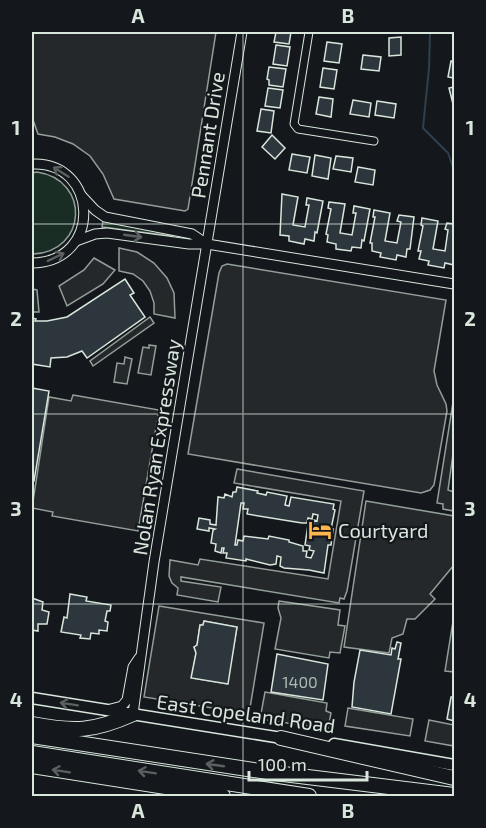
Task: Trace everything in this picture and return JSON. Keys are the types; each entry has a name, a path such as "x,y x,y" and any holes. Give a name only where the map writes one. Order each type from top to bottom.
{"highway":[{"path":"32,724 65,730 92,728 111,724 133,714"},
{"path":"32,736 182,760 454,795"},
{"path":"281,738 454,778"},
{"path":"32,753 309,796"},
{"path":"32,766 223,796"}],"main road":[{"name":"East Copeland Road","path":"32,698 281,738 334,744 454,765"}],"street":[{"name":"Pennant Drive","path":"207,244 242,32"},
{"path":"309,32 294,124 298,129 374,141"},
{"path":"32,164 60,170 72,180 81,195 95,210 105,217 192,234 207,244"},
{"path":"32,263 57,258 76,241 84,218 81,195"},
{"path":"76,241 107,232 189,244 207,244 454,284"},
{"name":"Nolan Ryan Expressway","path":"133,714 140,656 207,244"},
{"name":"Nolan Ryan Expressway","path":"107,710 122,706 128,700 133,667 140,656"}],"green space":[{"path":"37,172 55,178 67,188 74,201 76,215 72,229 64,241 51,250 32,254 32,173"},
{"path":"103,221 170,234 172,236 102,227"}],"shaded area":[{"path":"32,32 216,32 188,209 185,211 114,199 103,174 90,156 73,144 38,134 32,117"},
{"path":"119,248 137,252 154,263 167,278 174,293 175,318 154,314 154,303 150,291 143,281 133,274 119,271"},
{"path":"94,258 115,270 103,284 67,306 59,286 84,270"},
{"path":"227,264 446,300 434,371 447,411 434,485 430,490 421,493 188,454 219,273 222,266"},
{"path":"32,289 37,290 39,312 32,312"},
{"path":"150,317 154,323 93,366 90,361"},
{"path":"149,345 156,346 151,375 138,373 143,347 149,348"},
{"path":"125,357 132,359 127,384 114,382 117,363 124,364"},
{"path":"73,395 159,410 138,531 52,516 53,512 32,508 49,397 71,401"},
{"path":"454,396 454,447 448,490 454,492 454,511 443,509 443,504 437,503"},
{"path":"237,469 364,491 347,591 344,599 340,598 339,603 181,577 181,581 221,587 218,602 177,595 178,588 169,576 170,560 198,565 200,559 328,579 341,501 234,483"},
{"path":"366,501 454,516 454,565 430,594 435,599 415,619 407,619 403,634 392,638 389,653 344,647"},
{"path":"279,601 340,610 338,625 345,626 340,653 330,652 329,658 275,649 281,618 278,608"},
{"path":"159,606 264,623 249,714 144,697","holes":["204,621 237,627 227,684 192,678 196,653 194,647 197,645 200,625 203,625"]},
{"path":"454,615 454,672 445,671"},
{"path":"265,692 327,703 326,711 331,713 328,729 260,719"},
{"path":"348,708 413,719 410,736 345,726"},
{"path":"429,720 454,725 454,746 425,741"}],"building":[{"path":"276,32 291,32 289,44 274,42"},
{"path":"401,37 401,55 389,56 389,38"},
{"path":"327,42 342,44 339,63 324,61"},
{"path":"276,45 290,47 287,66 273,64"},
{"path":"363,55 381,57 379,71 361,69"},
{"path":"451,61 454,62 454,78 448,77"},
{"path":"269,67 286,69 283,87 269,85 267,79"},
{"path":"323,68 337,70 334,89 320,87"},
{"path":"454,87 454,108 449,88"},
{"path":"268,88 283,90 280,108 265,106"},
{"path":"319,97 333,99 331,117 316,114"},
{"path":"353,100 371,103 369,117 350,114"},
{"path":"377,101 396,104 394,118 375,115"},
{"path":"261,109 274,111 271,133 257,131"},
{"path":"272,135 285,148 275,159 262,147"},
{"path":"292,154 310,157 307,173 289,170"},
{"path":"315,155 331,158 328,179 312,176"},
{"path":"336,156 353,158 351,172 333,169"},
{"path":"358,167 375,170 373,185 355,182"},
{"path":"282,194 298,197 293,225 305,227 309,205 306,205 307,198 323,201 314,241 305,239 304,244 289,241 289,236 280,235"},
{"path":"329,202 345,204 340,233 352,235 356,213 353,213 354,206 370,209 361,248 352,247 351,251 336,249 336,244 327,242 328,235 326,234 331,209 328,208"},
{"path":"374,210 390,213 385,241 397,243 401,222 397,221 399,215 414,217 410,249 407,249 406,257 397,255 396,260 380,257 381,253 372,251 372,243 370,243 375,217 373,217"},
{"path":"422,218 438,221 433,249 445,251 447,223 454,224 454,265 445,263 444,268 428,265 429,261 419,259"},
{"path":"125,279 134,293 130,295 145,317 87,358 82,351 67,357 51,358 50,367 32,364 32,318 36,319 35,321 47,321 67,317"},
{"path":"32,388 49,391 34,481 32,481"},
{"name":"Courtyard","path":"237,487 266,495 267,492 287,496 285,505 289,506 291,497 334,504 331,545 328,545 324,573 284,568 280,566 281,557 277,556 276,564 270,565 246,559 246,561 226,558 227,553 223,553 224,548 221,553 215,551 216,544 211,543 215,529 209,528 209,531 197,529 199,518 210,520 210,524 216,525 218,497 224,498 225,494 232,497 233,492 236,492","holes":["241,503 244,503 243,509 248,509 247,514 302,523 307,523 308,518 312,519 313,514 318,515 317,521 314,520 313,525 308,525 305,545 310,546 309,550 314,551 311,558 306,557 307,551 303,551 303,546 289,542 289,540 269,536 268,539 244,536 243,541 238,540 235,545"]},
{"path":"70,594 87,597 86,601 111,605 105,621 108,622 107,631 99,630 99,634 91,633 90,639 61,632 64,617 67,618"},
{"path":"32,598 43,602 42,610 49,612 47,624 38,624 38,631 32,630"},
{"path":"204,621 237,627 228,684 191,678 196,653 194,647 197,645 200,625 203,625"},
{"path":"397,642 401,643 398,659 401,659 391,714 352,707 360,650 391,655 392,648 395,649"},
{"path":"277,654 328,664 323,700 271,692"},
{"path":"451,697 454,697 454,721 447,719"}],"waterway":[{"path":"430,32 423,128 448,153 454,170"}],"place":[{"name":"Courtyard","path":"320,530"}]}
